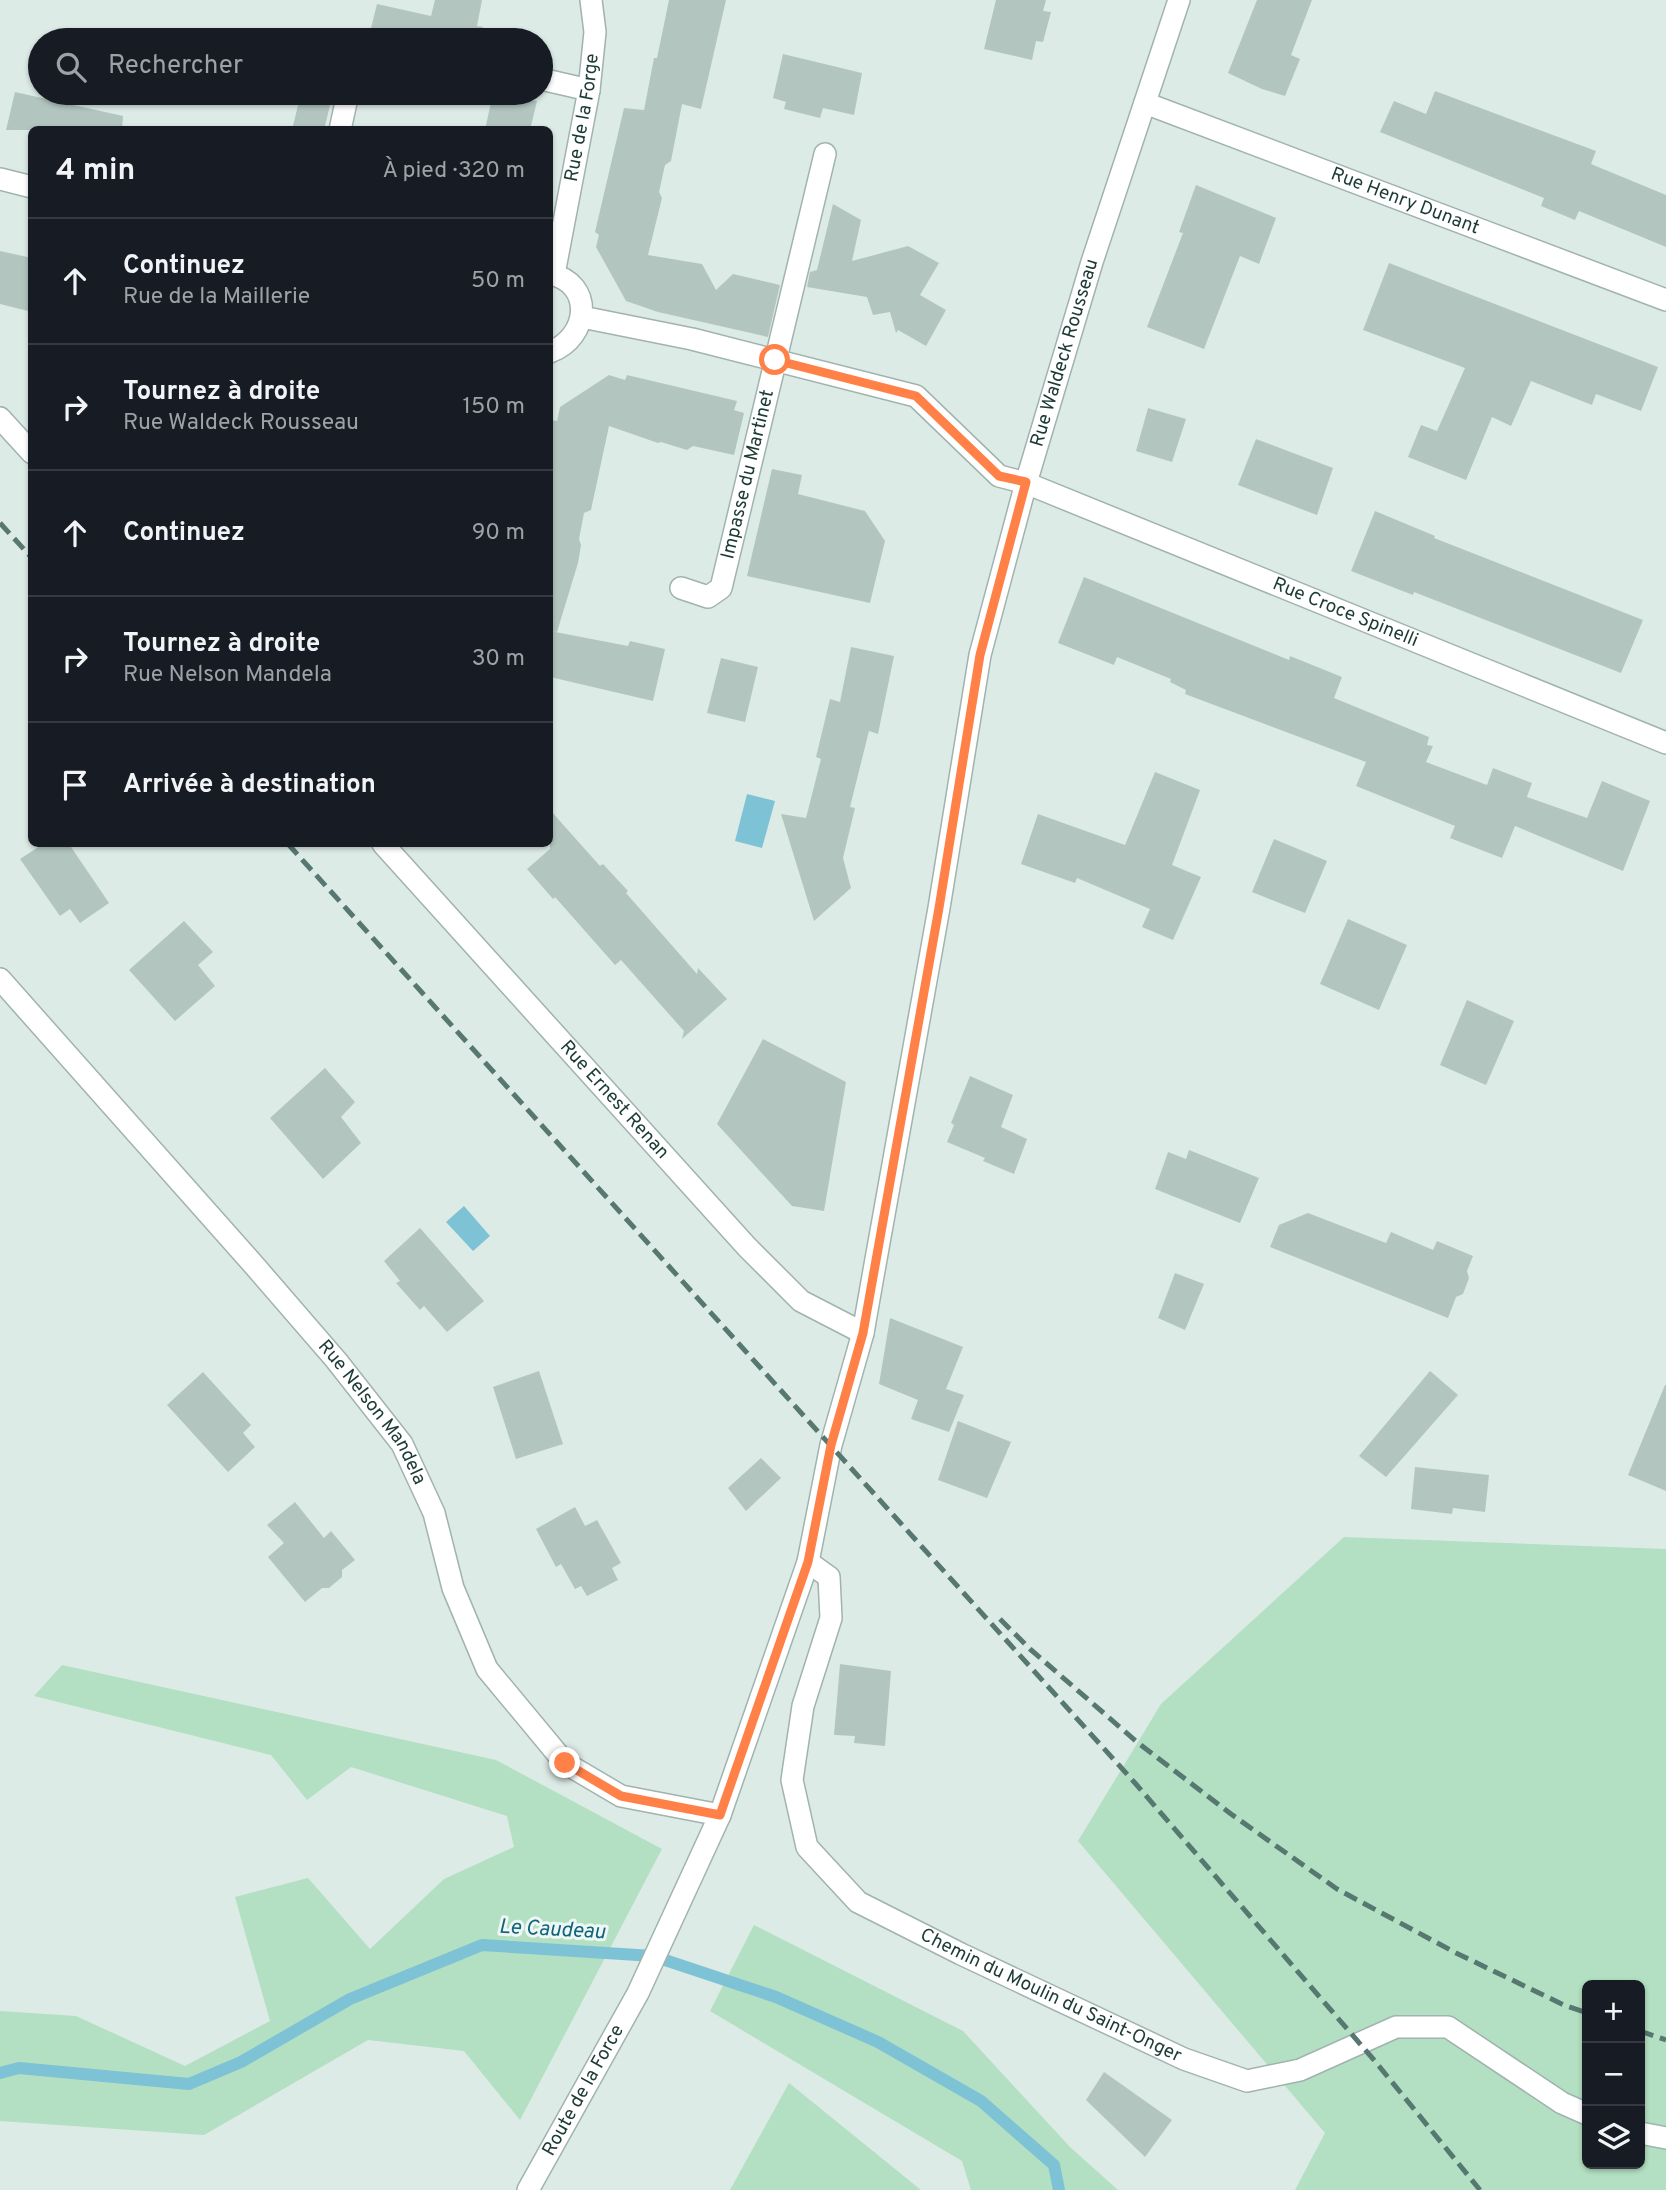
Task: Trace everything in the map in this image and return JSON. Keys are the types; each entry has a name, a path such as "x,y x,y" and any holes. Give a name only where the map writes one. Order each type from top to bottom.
{"street":[{"name":"Rue de la Forge","path":"553,269 589,90 595,32 592,0"},
{"name":"Rue Waldeck Rousseau","path":"808,1562 831,1445 863,1333 939,908 980,655 1026,482 1092,262 1179,0"},
{"path":"553,82 589,90"},
{"name":"Rue Henry Dunant","path":"1145,103 1666,300"},
{"path":"341,126 345,105"},
{"name":"Impasse du Martinet","path":"681,589 708,597 721,588 825,154"},
{"path":"0,180 28,186"},
{"path":"553,274 565,280 575,290 581,303 582,317 572,339 553,351"},
{"name":"Rue Croce Spinelli","path":"582,317 692,339 916,396 999,476 1026,482 1666,743"},
{"path":"0,418 28,449"},
{"name":"Rue Ernest Renan","path":"386,847 747,1247 802,1301 863,1333"},
{"name":"Rue Nelson Mandela","path":"0,980 253,1264 336,1360 402,1444 434,1513 453,1588 487,1669 565,1763 621,1796 720,1815"},
{"name":"Route de la Force","path":"528,2190 638,1993 720,1815 808,1562"},
{"name":"Chemin du Moulin du Saint-Onger","path":"808,1562 829,1577 831,1618 803,1706 792,1780 807,1847 858,1902 961,1954 1184,2059 1247,2081 1300,2070 1396,2027 1448,2027 1562,2103 1582,2112"},
{"path":"1645,2134 1666,2137"}],"green space":[{"path":"1344,1537 1666,1549 1666,2190 1295,2190 1325,2133 1078,1841 1161,1704"},
{"path":"62,1665 496,1760 662,1849 520,2120 464,2051 368,2040 204,2135 0,2121 0,2011 76,2016 185,2066 270,2021 235,1897 308,1878 370,1949 444,1879 514,1847 507,1816 351,1767 307,1800 271,1755 34,1696"},
{"path":"754,1925 963,2031 1070,2147 1118,2190 971,2190 962,2161 710,2011"},
{"path":"789,2083 921,2190 730,2190"}],"water":[{"path":"747,794 775,801 762,848 735,841"},
{"path":"464,1206 490,1236 473,1251 446,1222"}],"building":[{"path":"435,0 482,0 477,26 483,28 371,28 377,4 431,16"},
{"path":"669,0 726,0 701,109 682,104 671,161 665,165 659,192 662,198 648,255 702,264 716,290 733,274 780,285 768,337 658,312 626,301 596,247 599,235 595,232 624,108 644,110"},
{"path":"996,0 1046,0 1043,11 1051,12 1043,42 1036,41 1032,60 984,49"},
{"path":"1257,0 1312,0 1291,55 1300,59 1285,96 1262,89 1228,73"},
{"path":"783,54 862,73 854,115 823,108 820,118 784,109 786,102 773,98"},
{"path":"1435,91 1596,151 1591,164 1666,195 1666,247 1579,211 1575,220 1541,206 1544,198 1380,132 1394,101 1426,114"},
{"path":"15,92 28,95 28,105 74,105 123,116 122,126 28,126 28,130 6,130"},
{"path":"298,105 330,105 325,126 293,126"},
{"path":"490,105 536,105 531,126 486,126"},
{"path":"1196,185 1276,218 1259,264 1240,256 1204,349 1147,327 1183,233 1179,232"},
{"path":"833,204 861,220 852,261 908,246 939,263 920,295 946,310 926,346 898,330 896,333 890,312 873,315 867,297 807,287 810,272 817,270"},
{"path":"0,251 28,257 28,311 0,304"},
{"path":"1389,263 1658,367 1641,411 1596,394 1592,405 1531,381 1511,426 1492,417 1466,480 1408,457 1421,425 1437,431 1465,368 1363,330"},
{"path":"609,375 625,380 627,375 737,401 734,410 744,413 734,455 693,446 687,450 609,426 591,510 584,513 578,563 557,632 553,631 553,420 557,421 560,407"},
{"path":"1148,408 1186,419 1172,462 1136,451"},
{"path":"1256,439 1333,468 1317,515 1238,485"},
{"path":"772,469 802,475 798,494 865,511 885,541 870,603 747,576"},
{"path":"1375,511 1435,536 1434,538 1643,620 1621,673 1414,592 1413,595 1351,571"},
{"path":"1084,577 1289,660 1290,656 1342,677 1334,698 1429,737 1427,745 1433,746 1426,762 1487,785 1493,768 1532,783 1527,797 1587,818 1602,781 1650,801 1623,871 1515,826 1502,858 1450,838 1455,826 1356,786 1366,762 1185,694 1186,690 1170,682 1171,679 1117,657 1114,665 1058,643"},
{"path":"553,632 628,646 630,641 665,649 653,701 553,678"},
{"path":"851,647 894,656 878,734 869,731 850,807 855,808 843,858 851,888 814,921 781,814 806,818 821,759 816,757 830,699 840,702"},
{"path":"721,658 758,667 745,722 707,713"},
{"path":"1155,772 1200,790 1172,865 1201,877 1173,940 1142,927 1150,909 1077,878 1075,883 1021,864 1038,814 1125,845"},
{"path":"553,813 600,866 603,864 628,891 626,893 697,974 698,968 727,999 682,1039 684,1031 621,960 615,965 527,869 553,847"},
{"path":"1274,839 1327,861 1305,913 1252,892"},
{"path":"38,847 71,847 109,903 80,923 70,909 60,916 20,859"},
{"path":"1348,919 1407,945 1379,1010 1320,984"},
{"path":"184,921 213,952 198,965 215,986 175,1021 129,970"},
{"path":"1467,1000 1514,1021 1486,1085 1440,1065"},
{"path":"763,1039 846,1082 824,1211 792,1206 717,1124"},
{"path":"325,1068 355,1102 341,1117 361,1143 323,1179 270,1118"},
{"path":"970,1076 1013,1095 1001,1127 1027,1139 1014,1174 947,1142 954,1125 951,1123"},
{"path":"1189,1150 1259,1178 1240,1223 1155,1189 1168,1152 1186,1159"},
{"path":"1308,1213 1386,1243 1391,1232 1433,1250 1437,1241 1473,1256 1463,1294 1456,1297 1448,1318 1270,1247 1279,1225"},
{"path":"420,1228 484,1301 447,1332 424,1306 420,1310 396,1283 400,1281 384,1261"},
{"path":"1175,1273 1204,1284 1185,1330 1158,1318"},
{"path":"890,1318 963,1347 946,1389 964,1395 949,1432 911,1419 918,1400 879,1384"},
{"path":"539,1371 563,1444 516,1459 493,1387"},
{"path":"1430,1371 1458,1395 1386,1477 1359,1456"},
{"path":"203,1372 251,1425 243,1433 255,1447 228,1472 167,1405"},
{"path":"1666,1385 1666,1491 1628,1475"},
{"path":"958,1421 1011,1442 987,1498 938,1480"},
{"path":"761,1458 781,1478 746,1511 728,1488"},
{"path":"1415,1467 1489,1475 1485,1512 1453,1508 1452,1514 1411,1509"},
{"path":"295,1502 324,1538 331,1531 355,1560 342,1570 342,1577 329,1588 322,1588 305,1602 268,1557 284,1543 267,1525"},
{"path":"575,1507 585,1526 597,1520 621,1563 612,1568 618,1580 587,1596 581,1586 575,1589 561,1564 556,1567 536,1529"},
{"path":"840,1664 891,1671 885,1746 854,1743 855,1736 834,1735"},
{"path":"1104,2072 1172,2120 1145,2157 1086,2100"}],"waterway":[{"name":"Le Caudeau","path":"0,2073 19,2068 189,2084 241,2062 350,1999 482,1945 653,1956 776,1997 878,2042 981,2101 1054,2165 1059,2190"}],"railway":[{"path":"0,523 28,554"},
{"path":"291,847 1135,1783 1374,2060 1480,2190"},
{"path":"1000,1619 1030,1649 1137,1742 1231,1814 1337,1889 1456,1953 1582,2011"},
{"path":"1645,2033 1666,2040"}],"route":[{"path":"565,1763 621,1796 720,1815 808,1562 831,1445 863,1333 939,908 980,655 1026,482 999,476 916,396 775,360"}]}
